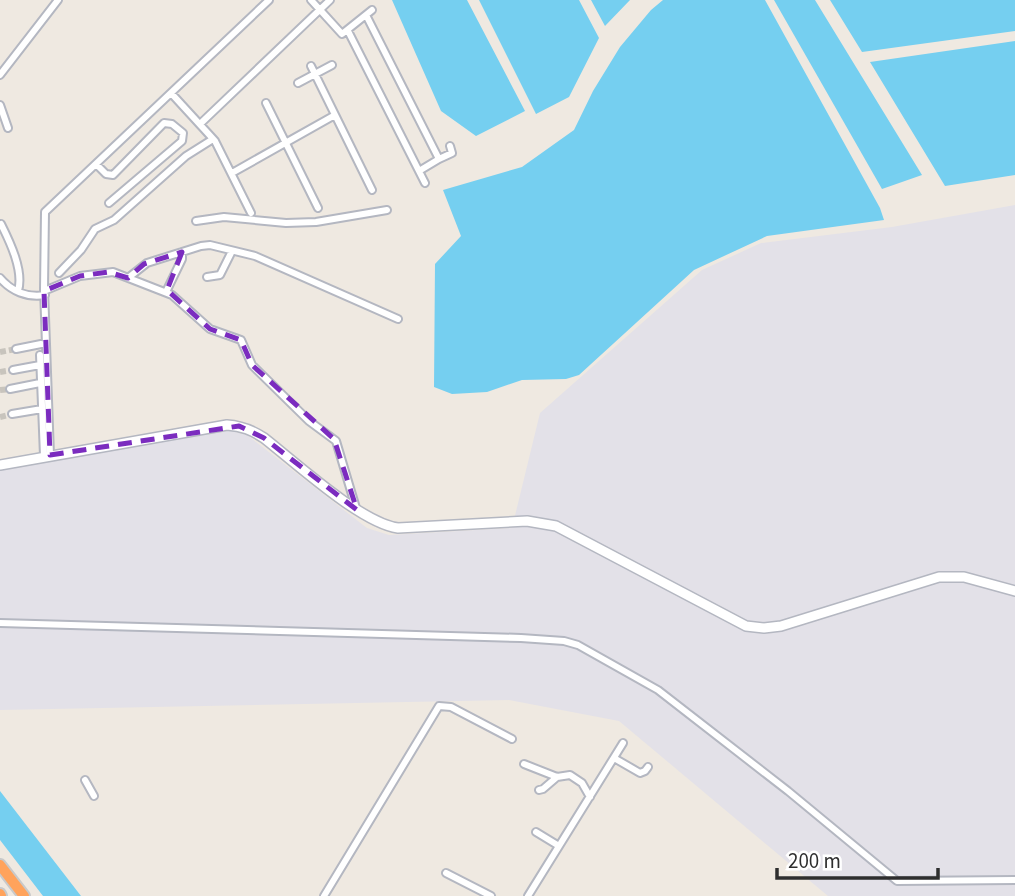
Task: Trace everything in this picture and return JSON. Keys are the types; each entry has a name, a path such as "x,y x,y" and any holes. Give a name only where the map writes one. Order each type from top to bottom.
{"highway":[{"path":"0,865 24,896"}],"street":[{"path":"0,75 58,0"},
{"path":"47,456 45,212 269,0"},
{"path":"311,0 340,33 348,31 369,13 439,159"},
{"path":"200,124 330,0"},
{"path":"348,31 425,183"},
{"path":"298,83 332,65"},
{"path":"311,66 372,190"},
{"path":"171,93 213,139 251,212"},
{"path":"0,97 8,128"},
{"path":"266,103 317,208"},
{"path":"232,173 335,115"},
{"path":"96,164 106,174 113,175 164,124 172,124 183,133 182,141 109,203"},
{"path":"59,274 81,250 95,229 114,220 189,154 213,139"},
{"path":"419,171 452,153 450,146"},
{"path":"196,220 224,218 286,223 316,222 387,210"},
{"path":"1,224 10,244 22,293"},
{"path":"128,278 144,264 207,245 255,256 398,319"},
{"path":"207,277 220,275 232,251"},
{"path":"166,292 182,259 182,252"},
{"path":"0,278 8,286 22,293 44,289 80,276 108,272 166,292 213,332 241,340 252,365 309,421 334,439 357,510"},
{"path":"16,349 41,344"},
{"path":"40,355 47,456"},
{"path":"13,370 40,365"},
{"path":"10,389 40,383"},
{"path":"12,414 42,409"},
{"path":"0,465 227,425 239,426 264,438 379,524 398,528 527,521 556,526 723,615 755,627 781,626 939,577 964,577 1015,591"},
{"path":"0,623 564,641 578,645 668,696 897,881 1015,880"},
{"path":"324,896 439,706 451,707 512,739"},
{"path":"528,896 623,743"},
{"path":"614,758 640,773 648,767"},
{"path":"524,764 557,777"},
{"path":"539,790 565,774 582,783 590,797"},
{"path":"85,780 94,796"},
{"path":"536,832 559,846"},
{"path":"446,873 491,896"}],"highlighted area":[{"path":"182,252 167,290 210,329 241,340 252,365 334,439 357,510 264,438 239,426 50,455 44,291 80,276 108,272 128,278 144,264"}],"shaded area":[{"path":"1015,205 1015,896 828,896 619,721 509,700 0,710 0,468 228,430 247,435 367,528 389,535 512,528 540,413 702,270 761,243 892,227"}],"water":[{"path":"392,0 467,0 525,111 476,136 441,111"},
{"path":"479,0 579,0 599,38 569,97 536,114"},
{"path":"591,0 630,0 605,26"},
{"path":"663,0 765,0 880,208 884,220 767,236 694,270 579,375 566,379 522,380 487,392 452,394 434,387 435,264 461,236 443,190 522,167 574,130 593,91 620,47 651,10"},
{"path":"774,0 815,0 922,175 882,189"},
{"path":"830,0 1015,0 1015,31 862,52"},
{"path":"1015,41 1015,175 945,186 870,62"},
{"path":"0,791 81,896 43,896 0,840"}],"tunnel":[{"path":"0,352 16,349"},
{"path":"0,372 13,370"},
{"path":"0,390 10,389"},
{"path":"0,417 12,414"}]}
